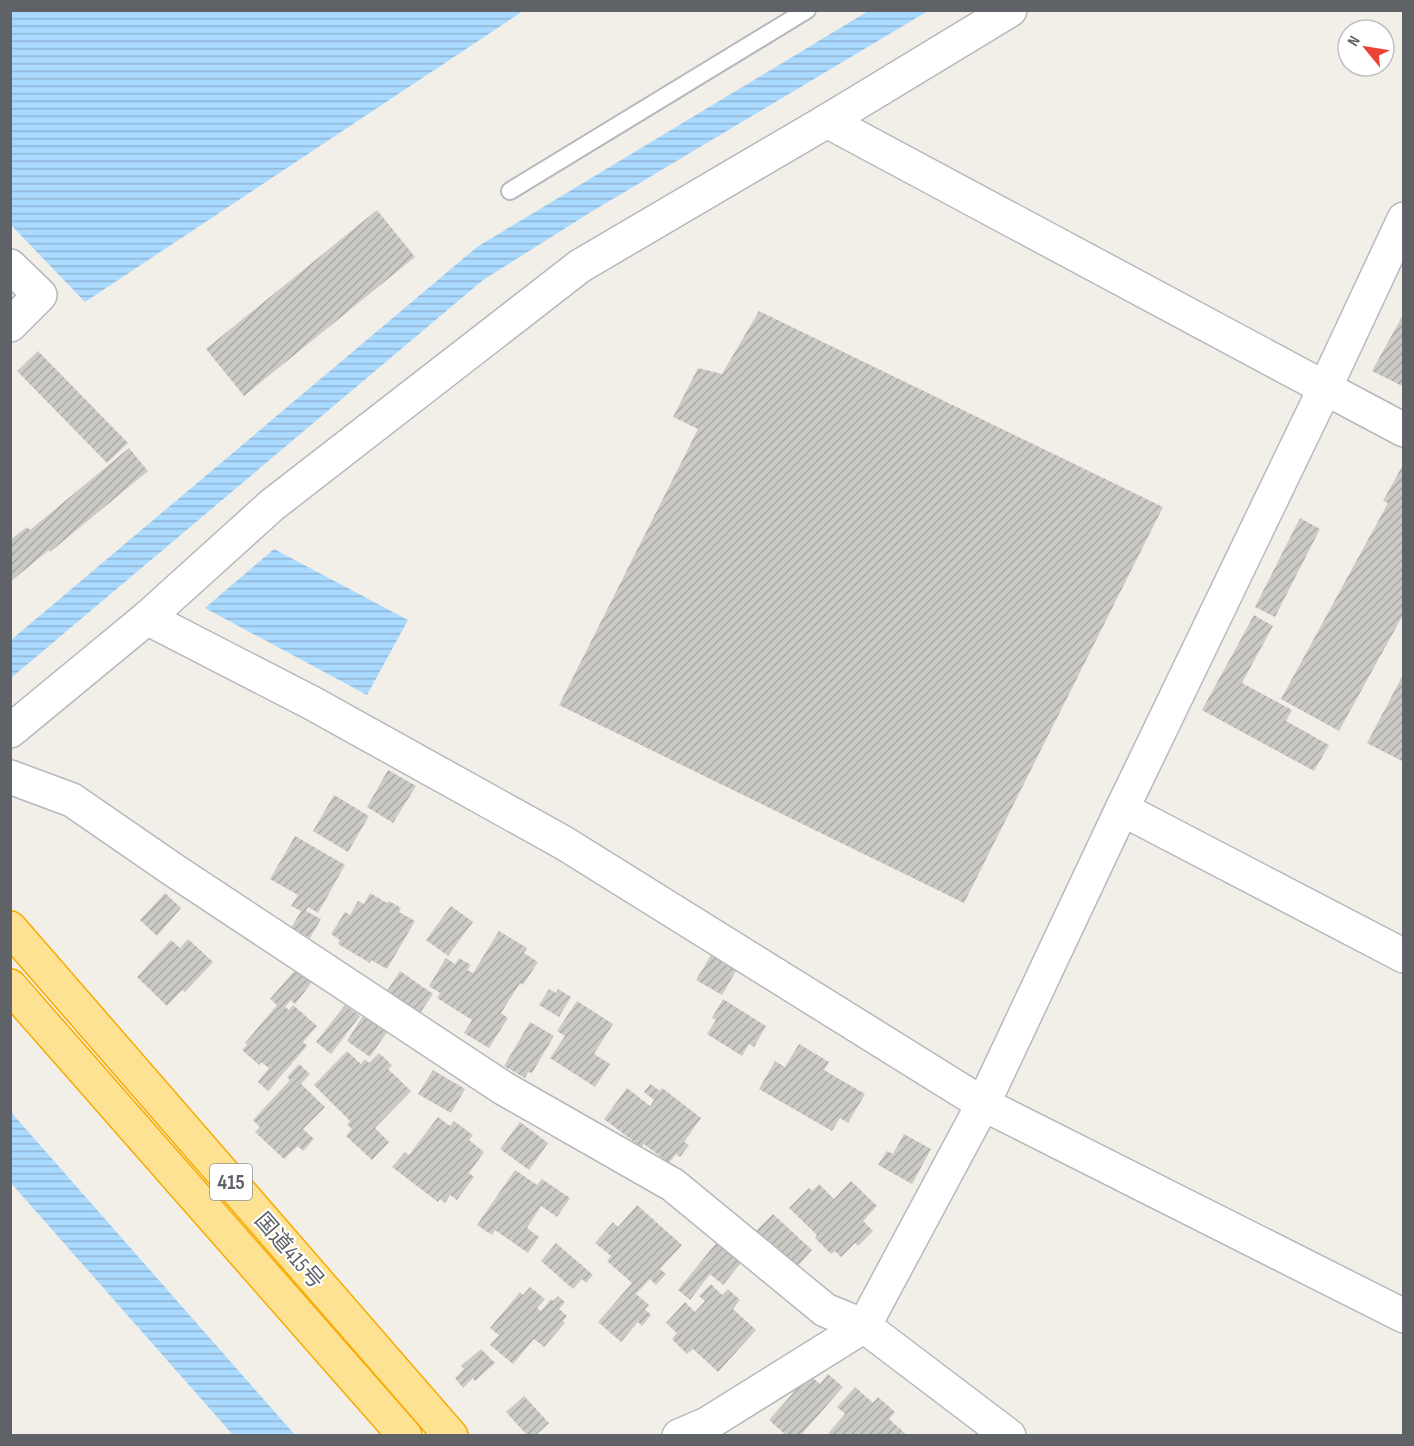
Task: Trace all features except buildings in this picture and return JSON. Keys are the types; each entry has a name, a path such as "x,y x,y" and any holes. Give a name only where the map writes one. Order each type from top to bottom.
{"highway":[{"name":"国道415号","path":"10,928 451,1436"},
{"name":"国道415号","path":"10,986 405,1436"}],"street":[{"path":"10,731 147,618 272,505 580,266 1010,10"},
{"path":"827,121 1404,430"},
{"path":"678,1436 707,1424 864,1326 983,1104 1404,219"},
{"path":"10,266 40,295 10,324"},
{"path":"147,618 312,704 564,843 983,1104 1404,1316"},
{"path":"10,777 72,800 175,871 503,1088 673,1185 825,1311 864,1326 1010,1436"},
{"path":"1122,809 1404,956"}],"lane":[{"path":"510,191 807,10"}],"water":[{"path":"11,10 523,11 85,302 11,225"},
{"path":"870,10 928,11 591,212 483,280 11,678 11,640 477,247"},
{"path":"274,549 408,620 367,695 205,608"},
{"path":"10,1111 295,1435 233,1435 11,1183"}]}
